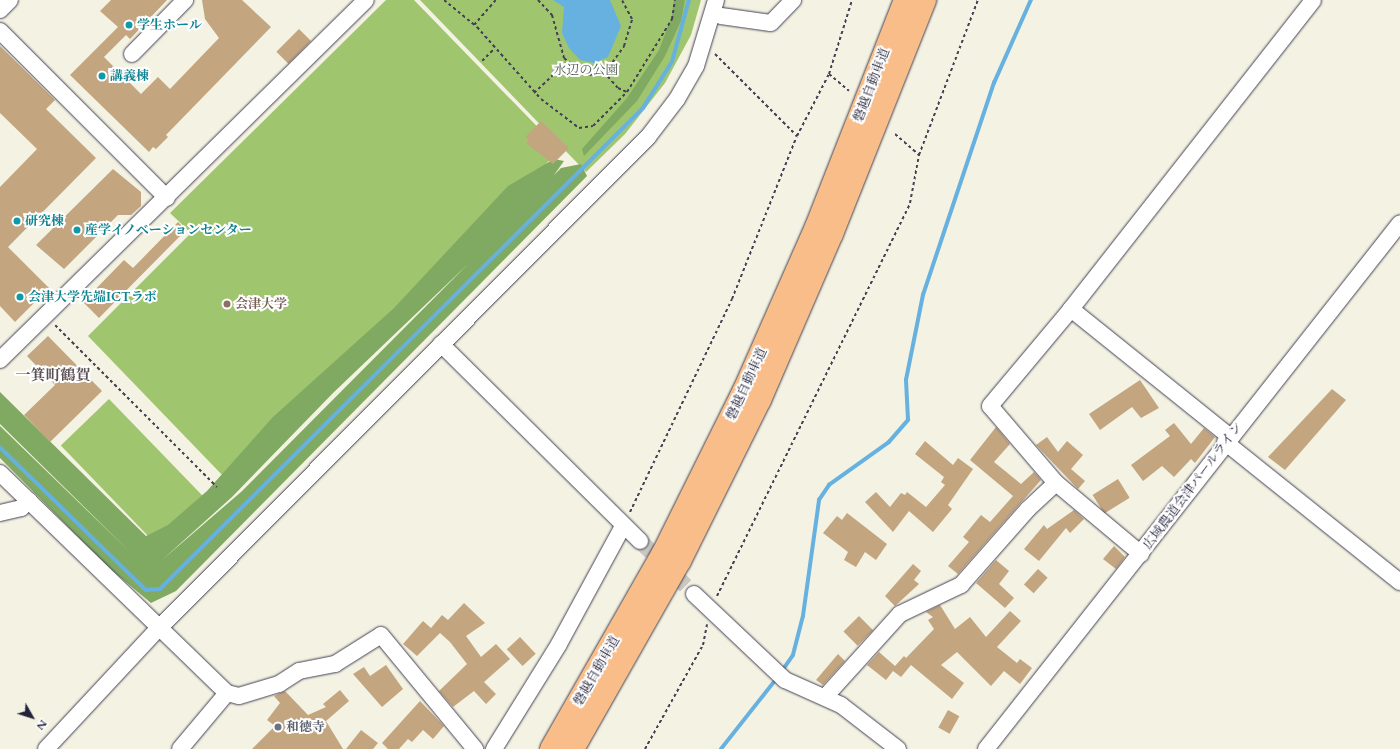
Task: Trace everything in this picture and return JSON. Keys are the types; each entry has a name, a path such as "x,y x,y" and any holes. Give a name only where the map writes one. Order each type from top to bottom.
{"highway":[{"name":"磐越自動車道","path":"551,749 663,554 741,397 816,227 905,0"},
{"name":"磐越自動車道","path":"573,749 680,561 760,400 832,234 925,0"}],"street":[{"path":"0,10 10,0"},
{"path":"132,54 185,0"},
{"path":"0,360 47,318 366,0"},
{"path":"46,749 158,629 648,137 677,99 704,46 716,0"},
{"path":"721,16 771,23 793,0"},
{"path":"1141,554 1056,483 990,406 1071,309 1313,0"},
{"path":"0,31 167,198"},
{"name":"広域農道会津パールライン","path":"986,749 1141,554 1228,439 1400,223"},
{"path":"1071,309 1400,582"},
{"path":"441,344 623,526 640,541"},
{"path":"0,473 158,629 227,693 239,696 279,684 299,671 336,664 381,635 475,749"},
{"path":"825,697 900,614 961,585 1028,510 1056,483"},
{"path":"0,513 21,508 29,501"},
{"path":"494,749 559,644 623,526"},
{"path":"694,594 709,612 785,680 825,697 898,749"},
{"path":"180,749 227,693"}],"path":[{"path":"444,0 474,25 534,92 579,128 594,126 628,92 672,19 675,0"},
{"path":"474,25 496,0"},
{"path":"538,0 552,15 558,42 568,61 586,75 604,72 620,54 631,27 630,13 622,0"},
{"path":"623,526 732,299 797,136 829,74 852,0"},
{"path":"645,749 704,645 709,612 764,507 910,203 919,155 978,0"},
{"path":"704,46 723,60 797,136"},
{"path":"482,61 494,49"},
{"path":"534,92 568,61"},
{"path":"604,72 618,88 628,92"},
{"path":"829,74 849,91"},
{"path":"895,134 919,155"},
{"path":"47,318 217,486"}],"green space":[{"path":"386,0 414,0 560,150 226,479 88,336 191,233 170,213"},
{"name":"水辺の公園","path":"420,0 701,0 691,35 665,83 625,134 586,172"},
{"path":"674,0 685,0 681,21 665,56 637,101 584,156 582,149 627,98 659,50 672,15"},
{"path":"554,159 564,161 554,175 561,168 581,164 587,176 176,591 151,603 108,567 0,458 0,426 131,553 0,424 0,392 146,536 168,525 207,491 273,417 394,308 508,186","holes":["467,265 241,492 162,560 232,497 333,393"]},
{"path":"109,399 203,496 155,543 61,446"}],"water":[{"path":"553,0 610,0 621,26 608,57 594,63 580,60 569,48 562,33 564,7"}],"building":[{"name":"講義棟","path":"111,0 167,0 130,39 126,35 104,57 141,94 158,77 170,89 219,38 205,19 202,0 242,0 271,27 166,135 168,137 156,149 153,147 149,152 70,75 118,27 100,11"},
{"path":"299,29 311,41 288,64 276,52"},
{"path":"0,46 55,100 46,109 96,158 8,247 49,288 15,322 0,306 0,187 37,149 0,113"},
{"path":"541,121 569,148 553,164 526,143 529,140 525,137"},
{"name":"産学イノベーションセンター","path":"113,169 141,192 141,206 131,215 118,215 64,269 36,245"},
{"path":"178,222 186,230 99,318 83,302 124,260 133,268"},
{"path":"48,336 102,391 50,442 24,415 55,385 27,356"},
{"path":"1140,380 1159,408 1141,418 1132,407 1100,430 1089,414"},
{"path":"1332,389 1346,400 1285,470 1268,457"},
{"path":"1174,423 1191,444 1204,428 1215,437 1195,463 1191,459 1174,477 1162,466 1143,481 1131,465 1170,436 1165,430"},
{"path":"996,427 1010,444 994,462 1021,484 1034,472 1041,480 958,574 948,566 969,542 963,537 981,515 990,522 1013,496 970,460"},
{"path":"1047,437 1058,452 1067,441 1083,455 1071,469 1085,481 1078,489 1036,445"},
{"path":"925,441 953,465 958,458 973,469 948,505 952,509 933,532 909,511 893,532 865,502 876,492 890,507 901,493 905,495 907,492 926,507 945,485 941,482 944,477 915,454"},
{"path":"1118,479 1130,498 1104,514 1093,495"},
{"path":"1074,510 1084,519 1070,533 1066,528 1039,561 1024,549 1044,525 1047,529"},
{"path":"847,513 887,544 876,560 865,552 856,567 844,560 848,552 823,533 837,516 842,520"},
{"path":"1114,546 1125,557 1116,569 1103,559"},
{"path":"996,560 1009,571 999,584 1014,598 1005,608 976,583"},
{"path":"913,564 921,571 914,580 919,584 895,606 885,596"},
{"path":"1038,569 1048,578 1034,593 1024,585"},
{"path":"464,603 485,623 466,636 481,657 496,644 510,659 484,682 496,694 486,704 474,691 453,707 439,691 467,664 450,642 440,633 417,656 403,644 423,621 431,628 442,615 448,620"},
{"path":"940,605 955,629 970,617 986,637 1010,611 1021,621 997,647 1017,663 1020,659 1032,668 1020,684 1004,671 991,686 957,652 941,665 964,683 952,699 911,665 901,677 893,671 886,680 867,665 879,652 895,666 904,656 906,658 934,629 928,620 933,617 926,612"},
{"path":"859,616 873,630 858,646 843,632"},
{"path":"520,637 536,654 523,666 507,649"},
{"path":"838,654 845,661 823,685 816,680"},
{"path":"386,665 403,689 382,707 353,674 364,667 370,676"},
{"path":"340,690 349,701 326,721 343,749 252,749 275,726 267,720 280,703 274,696 285,691 308,715 326,707 323,704"},
{"path":"420,701 444,726 433,739 423,730 412,742 408,739 399,749 388,749 382,743"},
{"path":"948,710 959,716 950,734 938,727"},
{"path":"361,730 378,743 373,749 346,749"}],"waterway":[{"path":"0,447 146,590 160,589 643,108 672,62 689,0"},
{"path":"782,671 793,655 803,616 819,500 829,485 889,442 908,420 906,380 923,295 994,83 1031,0"},
{"path":"721,749 777,678"}],"tunnel":[{"path":"640,541 694,594"}],"place":[{"name":"学生ホール","path":"129,25"},
{"name":"講義棟","path":"102,76"},
{"name":"研究棟","path":"17,221"},
{"name":"産学イノベーションセンター","path":"77,230"},
{"name":"会津大学先端ICTラボ","path":"20,297"},
{"name":"会津大学","path":"227,304"},
{"name":"和徳寺","path":"278,727"}],"district":[{"name":"一箕町鶴賀","path":"53,376"}]}
